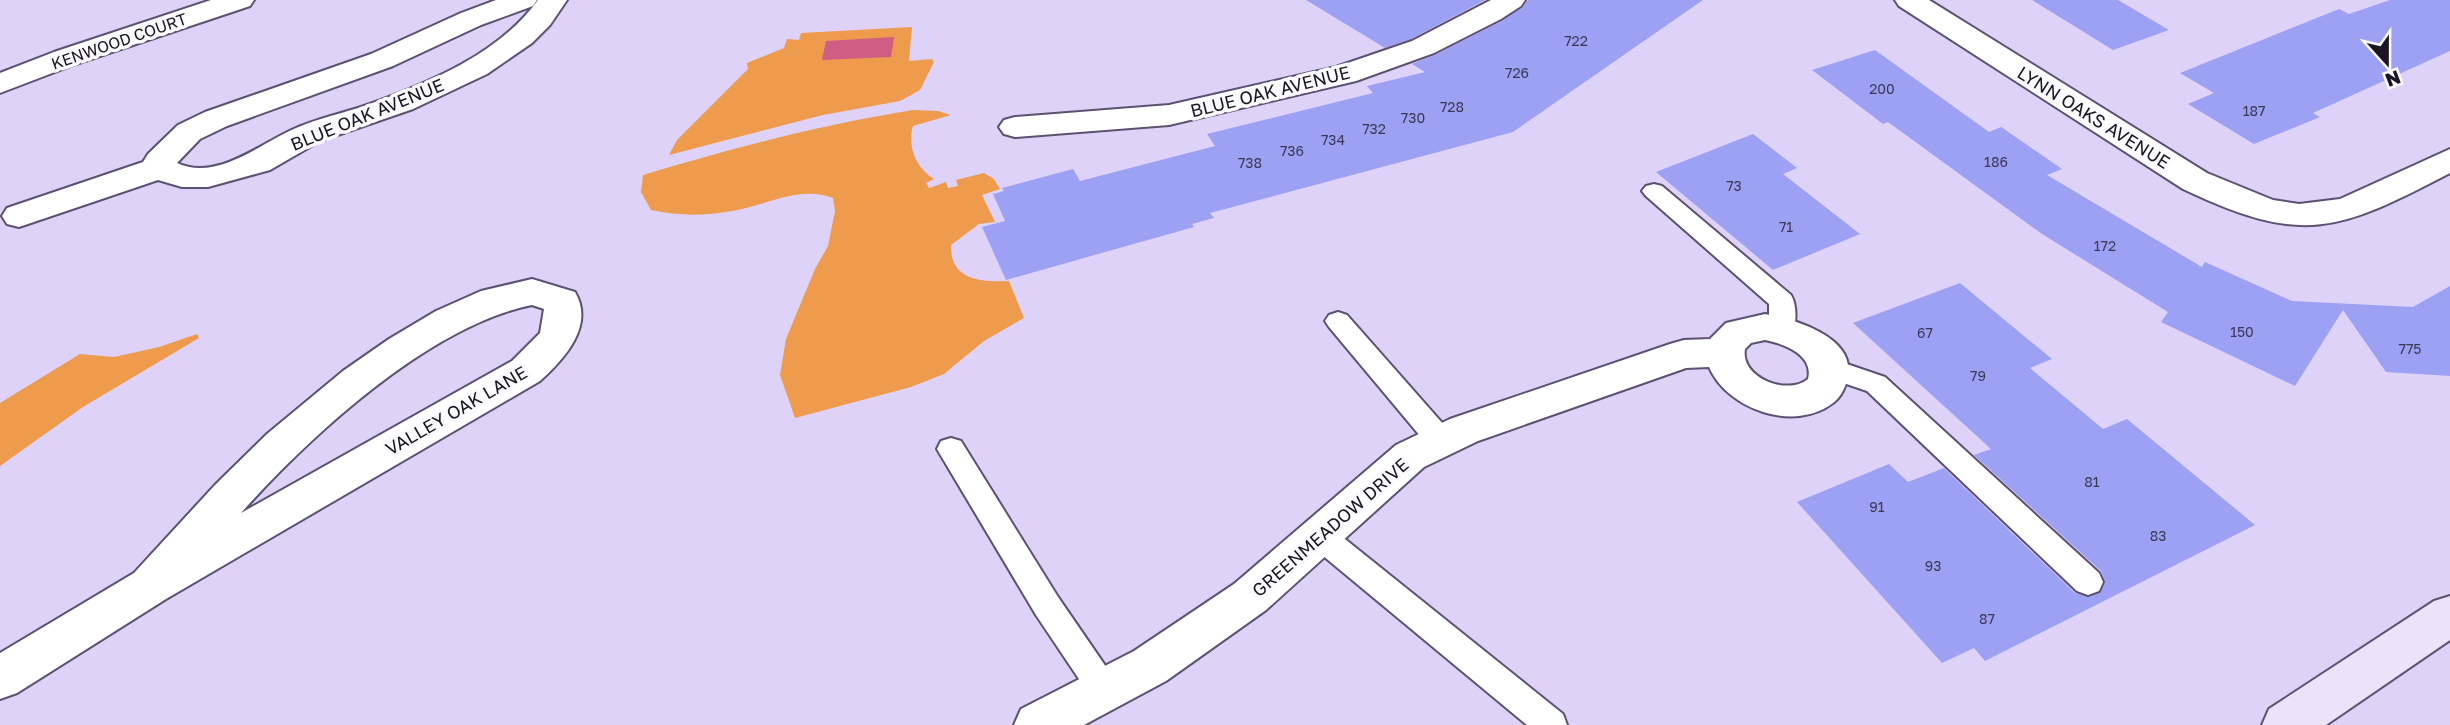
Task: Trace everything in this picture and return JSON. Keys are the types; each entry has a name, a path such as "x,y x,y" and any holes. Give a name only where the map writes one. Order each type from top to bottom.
{"main road":[{"path":"2286,725 2450,615"}],"street":[{"name":"KENWOOD COURT","path":"0,84 65,58 240,0"},
{"path":"19,216 160,168 160,161 188,132 207,123 382,60 471,19 523,0"},
{"name":"BLUE OAK AVENUE","path":"160,168 170,176 195,176 244,168 309,134 383,110 483,63 519,39 547,12 554,0"},
{"name":"BLUE OAK AVENUE","path":"1015,127 1169,115 1345,74 1423,47 1511,0"},
{"name":"LYNN OAKS AVENUE","path":"1909,0 2195,181 2232,200 2261,210 2308,217 2329,215 2356,207 2450,159"},
{"name":"VALLEY OAK LANE","path":"0,678 150,586 526,371 551,349 565,320 562,301 544,291 503,296 408,344 357,380 258,467 150,586"},
{"path":"1749,328 1782,329 1812,344 1823,355 1829,368 1829,379 1823,390 1812,397 1797,401 1779,401 1762,396 1739,382 1726,364 1723,352 1727,341 1736,333 1749,328"},
{"name":"GREENMEADOW DRIVE","path":"1038,725 1150,666 1250,597 1410,456 1464,430 1684,354 1723,352"}],"lane":[{"path":"1654,191 1782,301 1782,329"},
{"path":"1338,321 1441,440"},
{"path":"1829,368 1876,384 2088,582"},
{"path":"951,449 1047,606 1104,690"},
{"path":"1320,536 1551,725"}],"shaded area":[{"path":"912,27 909,61 932,59 934,62 920,90 900,101 823,115 669,155 677,140 748,69 747,63 784,48 787,39 799,40 801,33"},
{"path":"894,37 891,57 822,60 826,41"},
{"path":"913,110 938,111 951,115 913,126 911,142 914,156 922,169 934,179 926,183 929,188 946,182 948,188 958,186 956,180 984,173 994,179 1000,189 982,195 995,222 979,224 951,245 952,257 956,266 970,277 988,281 1009,281 1024,318 984,341 944,374 911,387 795,418 780,375 786,339 815,269 828,246 835,211 833,198 795,195 722,213 672,213 651,210 641,192 643,175 777,138"},
{"path":"197,334 199,338 83,407 0,466 0,403 80,354 114,357 159,347"}],"building":[{"path":"1306,0 1485,0 1411,39 1385,48"},
{"path":"1528,0 1703,0 1513,132 1210,213 1214,218 1192,224 1194,227 1006,280 982,227 1005,221 993,194 1004,191 1002,188 1073,169 1080,181 1215,146 1207,134 1373,93 1367,86 1425,72 1412,64 1502,21 1522,8"},
{"path":"2032,0 2118,0 2169,30 2113,50"},
{"path":"2390,0 2450,0 2450,51 2313,113 2320,117 2254,144 2188,104 2214,93 2180,73 2339,9 2349,14"},
{"path":"1875,50 1989,132 2001,127 2062,169 2047,175 2202,267 2205,262 2292,301 2413,307 2450,286 2450,376 2386,372 2343,310 2295,386 2161,322 2168,312 2042,234 1888,122 1883,124 1812,70"},
{"path":"1753,134 1797,168 1783,174 1860,234 1773,270 1656,172"},
{"path":"1960,283 2052,359 2030,368 2103,429 2127,419 2255,525 1985,661 1974,648 1942,663 1797,502 1889,464 1908,482 1944,468 2075,593 2089,597 2100,593 2105,583 2101,571 1974,455 1991,449 1853,323"}]}
